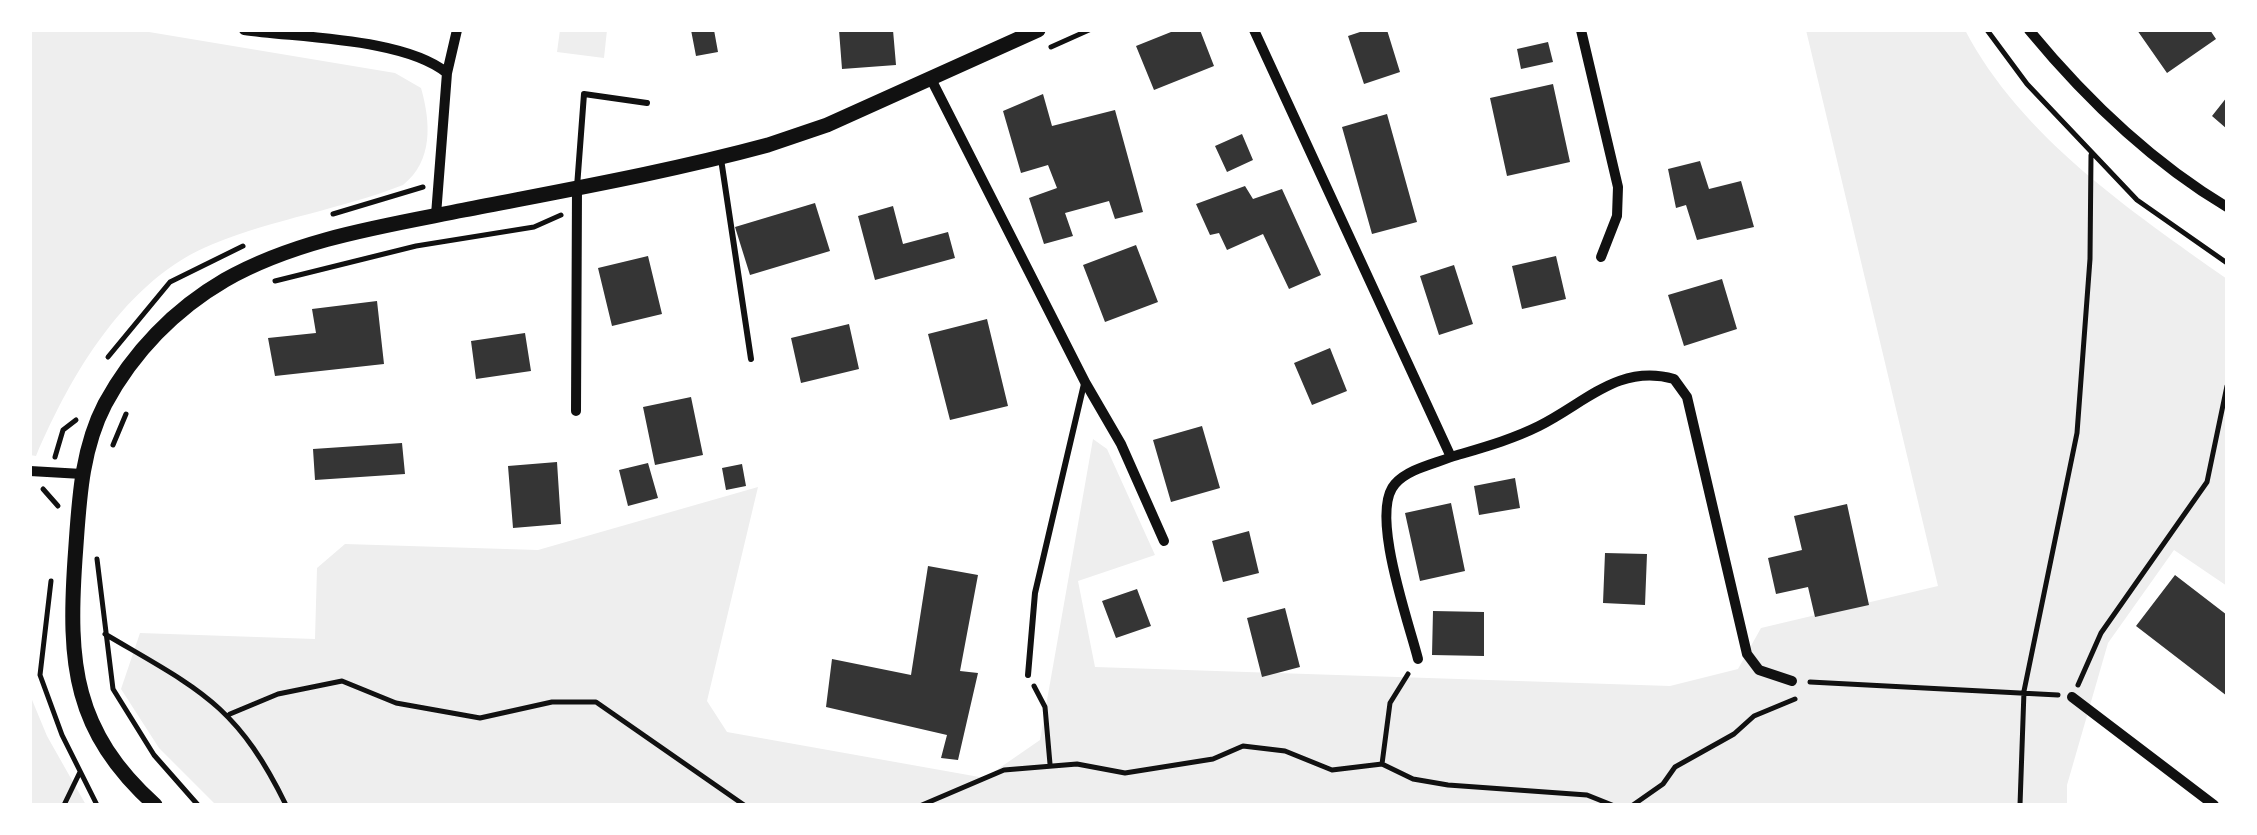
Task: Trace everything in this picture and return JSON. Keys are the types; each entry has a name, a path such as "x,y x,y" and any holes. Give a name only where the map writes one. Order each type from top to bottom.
{"street":[{"path":"244,30 393,50 430,59 447,73"},
{"path":"436,216 447,73 457,30"},
{"path":"156,805 118,767 83,705 75,680 71,606 82,474 105,404 124,372 175,314 225,280 290,252 436,216 720,158 827,125 1038,30"},
{"path":"1254,30 1451,457"},
{"path":"1581,30 1618,187 1617,216 1601,258"},
{"path":"2029,30 2135,140 2187,183 2227,207"},
{"path":"931,80 1084,382 1144,490 1164,541"},
{"path":"576,188 576,411"},
{"path":"1418,658 1386,531 1386,498 1394,484 1451,457 1542,425 1594,390 1622,379 1660,375 1674,379 1687,397 1747,654 1759,670 1792,681"},
{"path":"30,471 82,474"},
{"path":"2072,696 2214,805"}],"lane":[{"path":"576,188 584,94 647,103"},
{"path":"720,158 751,359"},
{"path":"1028,675 1035,593 1084,382"}],"path":[{"path":"1040,51 1089,30"},
{"path":"1987,30 2026,84 2090,155 2137,200 2227,262"},
{"path":"2020,805 2024,691 2078,433 2090,260 2090,155"},
{"path":"260,286 364,258 534,227 578,208"},
{"path":"1792,681 2072,696 2101,633 2207,482 2223,427 2227,386"},
{"path":"107,460 128,408"},
{"path":"97,558 113,689 154,755 198,805"},
{"path":"106,634 194,684 230,714 266,764 286,805"},
{"path":"1382,764 1390,703 1418,658"},
{"path":"1028,675 1044,706 1050,764"},
{"path":"230,714 278,694 342,681 396,702 480,718 552,702 596,702 744,805"},
{"path":"1633,805 1663,784 1674,767 1734,734 1754,716 1790,704 1812,683"},
{"path":"922,805 1004,770 1050,764 1126,773 1213,759 1243,746 1284,751 1332,770 1382,764 1413,779 1587,795 1612,805"},
{"path":"64,805 80,772"}],"shaded area":[{"path":"30,30 137,30 395,73 421,88 428,128 420,165 403,185 213,244 154,280 128,305 84,362 36,456 30,455"},
{"path":"560,30 607,30 604,58 557,52"},
{"path":"1806,30 1965,30 1988,69 2047,138 2117,199 2227,279 2227,586 2174,550 2108,643 2067,785 2067,805 216,805 159,748 121,689 140,633 315,639 317,568 345,544 538,550 758,487 707,701 727,732 985,778 1040,740 1093,439 1107,449 1155,555 1078,581 1095,667 1670,686 1738,669 1761,628 1938,586"},
{"path":"30,695 47,736 86,805 30,805"}],"building":[{"path":"691,30 714,30 718,52 696,56"},
{"path":"839,30 893,30 896,65 842,69"},
{"path":"1176,30 1200,30 1214,66 1154,90 1136,46"},
{"path":"1366,30 1387,30 1400,72 1364,84 1348,36"},
{"path":"2137,30 2210,30 2216,39 2167,73"},
{"path":"1548,42 1553,62 1521,69 1517,49"},
{"path":"1553,84 1570,162 1507,176 1490,98"},
{"path":"1043,94 1052,126 1115,110 1143,212 1115,219 1109,201 1065,213 1073,236 1044,244 1029,198 1057,188 1048,165 1021,173 1003,111"},
{"path":"2227,97 2227,129 2212,116"},
{"path":"1387,114 1417,222 1372,234 1342,127"},
{"path":"1242,134 1253,160 1227,172 1215,146"},
{"path":"1700,161 1709,189 1741,181 1754,227 1697,240 1686,205 1676,208 1668,169"},
{"path":"1245,186 1253,199 1282,189 1321,275 1289,289 1263,234 1227,250 1219,233 1210,235 1196,204"},
{"path":"815,203 830,251 750,275 735,227"},
{"path":"893,206 903,244 948,232 955,258 875,280 858,216"},
{"path":"1136,245 1158,302 1105,322 1083,265"},
{"path":"648,256 662,314 612,326 598,268"},
{"path":"1556,256 1566,299 1522,309 1512,266"},
{"path":"1454,265 1473,324 1439,335 1420,276"},
{"path":"1722,279 1737,329 1684,346 1668,295"},
{"path":"377,301 384,364 275,376 268,338 316,333 312,309"},
{"path":"987,319 1008,406 950,420 928,334"},
{"path":"849,324 859,369 801,383 791,338"},
{"path":"525,333 531,371 476,379 471,341"},
{"path":"1330,348 1347,391 1312,405 1294,363"},
{"path":"691,397 703,455 655,465 643,407"},
{"path":"1202,426 1220,488 1171,502 1153,440"},
{"path":"402,443 405,474 315,480 313,449"},
{"path":"557,462 561,524 513,528 508,466"},
{"path":"648,463 658,498 628,506 619,470"},
{"path":"742,464 746,486 726,490 722,468"},
{"path":"1515,478 1520,508 1479,515 1474,486"},
{"path":"1451,503 1465,571 1420,581 1405,513"},
{"path":"1847,504 1869,605 1815,617 1808,587 1776,594 1768,558 1802,550 1794,516"},
{"path":"1249,531 1259,573 1223,582 1212,541"},
{"path":"1605,553 1647,554 1645,605 1603,603"},
{"path":"928,566 978,575 960,671 978,673 958,760 941,758 947,735 826,707 832,659 911,675"},
{"path":"2175,575 2227,615 2227,696 2136,626"},
{"path":"1137,589 1151,626 1116,638 1102,601"},
{"path":"1285,608 1300,667 1262,677 1247,618"},
{"path":"1433,611 1484,612 1484,656 1432,655"}]}
